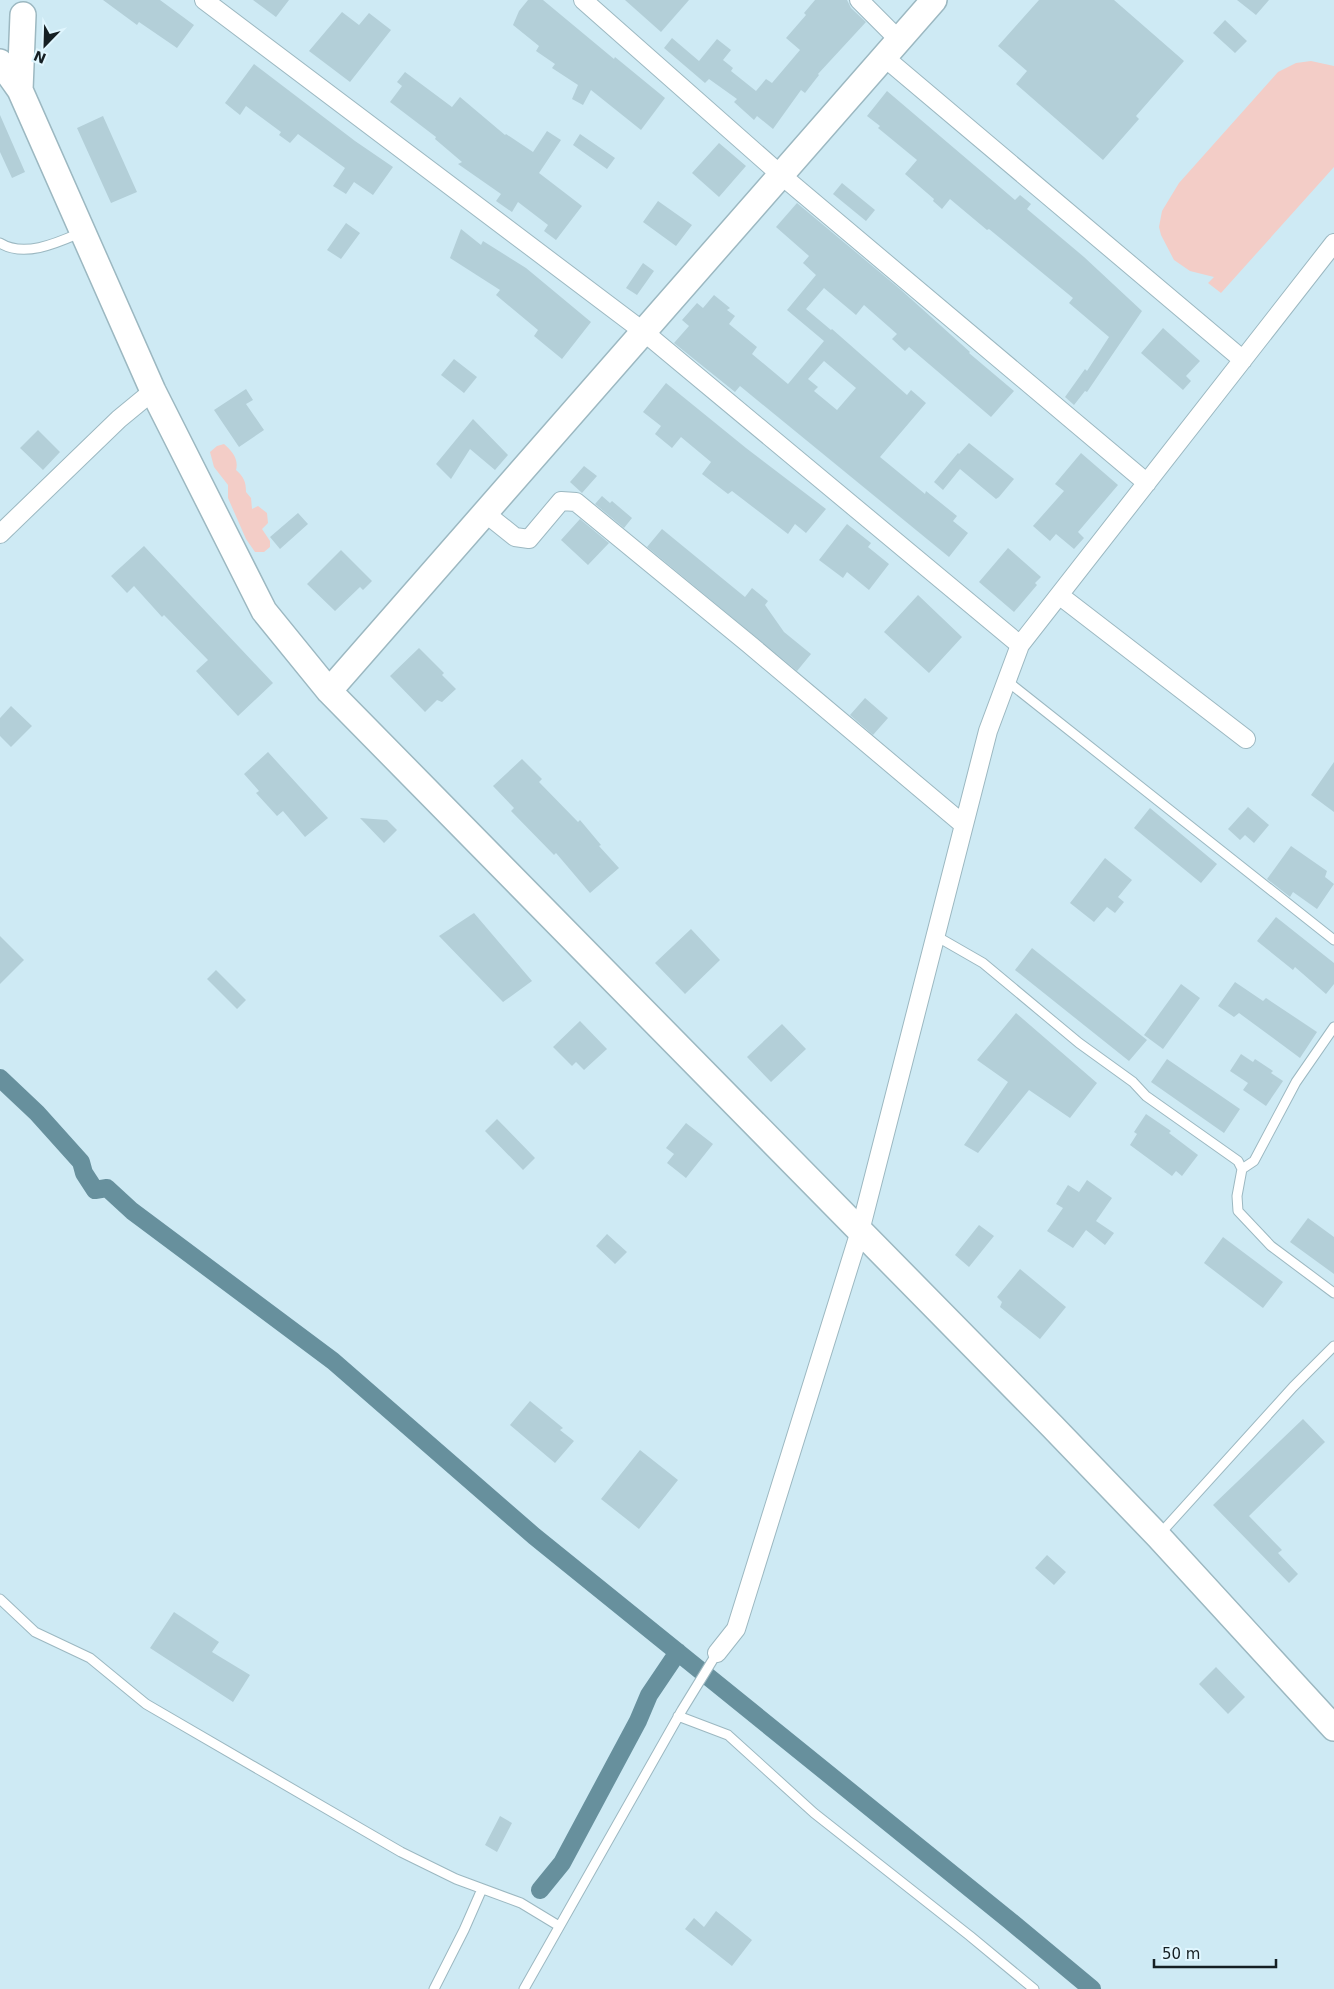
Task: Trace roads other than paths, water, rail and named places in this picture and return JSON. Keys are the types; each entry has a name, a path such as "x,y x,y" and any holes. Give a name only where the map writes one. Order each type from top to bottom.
{"main road":[{"path":"329,691 934,0"},
{"path":"0,31 14,24 26,7"},
{"path":"20,90 26,7"},
{"path":"0,62 20,90 154,391 264,612 329,691 860,1230 1158,1536 1334,1728"}],"street":[{"path":"204,0 644,332 1020,645"},
{"path":"859,0 892,49 1243,360"},
{"path":"590,2 781,175 1147,483"},
{"path":"717,1653 736,1629 860,1230 988,731 1020,645 1334,244"},
{"path":"0,534 119,419 154,391"},
{"path":"485,513 515,537 529,539 561,501 576,502 750,644 964,825"},
{"path":"1059,595 1246,739"}],"lane":[{"path":"0,243 12,249 21,250 59,241 83,232"},
{"path":"1007,681 1334,940"},
{"path":"936,936 983,963 1080,1043 1133,1082 1146,1096 1238,1161 1242,1169 1237,1196 1238,1211 1271,1246 1334,1293"},
{"path":"1242,1169 1254,1161 1296,1082 1334,1027"},
{"path":"1158,1536 1293,1387 1334,1346"},
{"path":"0,1599 34,1632 90,1658 146,1704 401,1852 456,1879 521,1904 559,1926"},
{"path":"524,1989 680,1713 717,1653"},
{"path":"680,1713 728,1735 814,1813 1034,1989"},
{"path":"434,1989 464,1930 482,1889"}],"waterway":[{"path":"0,1078 37,1113 81,1162 84,1173 95,1190 107,1188 132,1211 333,1361 534,1536 1092,1989"},
{"path":"540,1890 562,1863 638,1721 649,1695 678,1652"}]}
